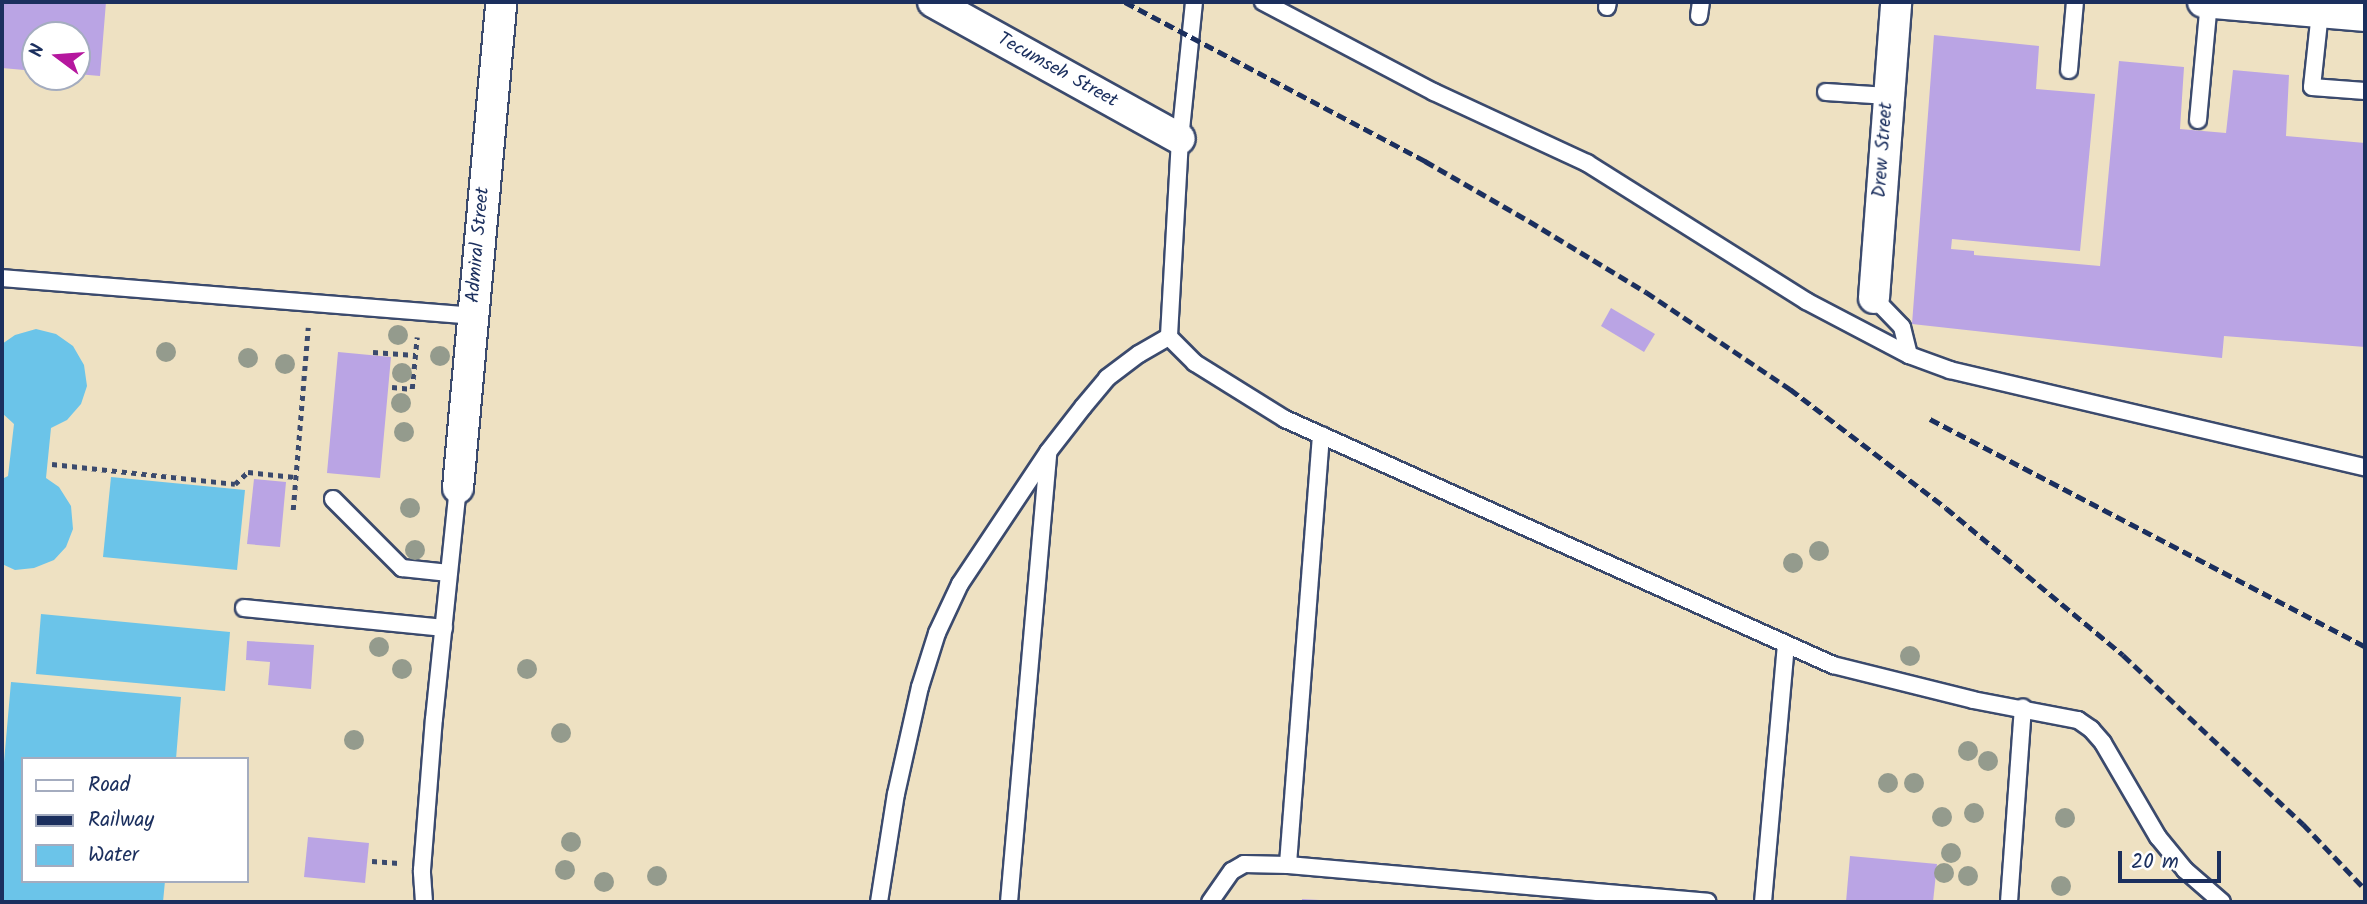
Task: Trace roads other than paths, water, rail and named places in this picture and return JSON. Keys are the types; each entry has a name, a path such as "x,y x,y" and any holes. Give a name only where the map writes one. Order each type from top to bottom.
{"street":[{"name":"Admiral Street","path":"458,488 501,2"},
{"name":"Tecumseh Street","path":"933,2 1180,139"},
{"name":"Drew Street","path":"1874,298 1896,2"},
{"path":"2203,2 2365,16"}],"lane":[{"path":"1194,2 1180,139 1169,337 1195,363 1285,419 1786,646 1833,665 1875,676 2078,720 2091,729 2158,837 2185,870 2222,902"},
{"path":"1263,2 1434,92 1587,163 1806,301 1909,355 1950,370 2365,467"},
{"path":"2069,70 2075,2"},
{"path":"2198,120 2209,2"},
{"path":"2319,12 2312,87 2365,91"},
{"path":"1826,92 1888,96"},
{"path":"2,278 473,316"},
{"path":"1874,298 1902,327 1909,355"},
{"path":"879,902 897,794 917,700 937,633 960,584 1048,452 1107,378 1139,354 1169,337"},
{"path":"1288,865 1321,435"},
{"path":"1009,902 1048,452"},
{"path":"424,902 422,870 458,488"},
{"path":"333,499 402,568 449,573"},
{"path":"243,608 444,628"},
{"path":"1763,902 1786,646"},
{"path":"2008,902 2023,708"},
{"path":"1210,902 1233,871 1244,864 1288,865 1707,902"}],"water":[{"path":"36,329 56,334 73,346 84,365 87,386 81,404 67,420 51,428 46,478 59,487 71,506 73,529 66,547 54,560 34,568 15,570 2,564 2,479 8,476 14,424 2,413 2,344 15,335"},
{"path":"111,477 245,490 237,570 103,557"},
{"path":"41,614 230,632 225,691 36,674"},
{"path":"11,682 181,697 176,757 21,757 21,883 165,883 163,902 2,902 2,785"}],"railway":[{"path":"1125,2 1425,161 1529,221 1646,292 1790,389 1946,508 2123,655 2303,824 2365,889"},
{"path":"1930,419 2365,646"}]}
